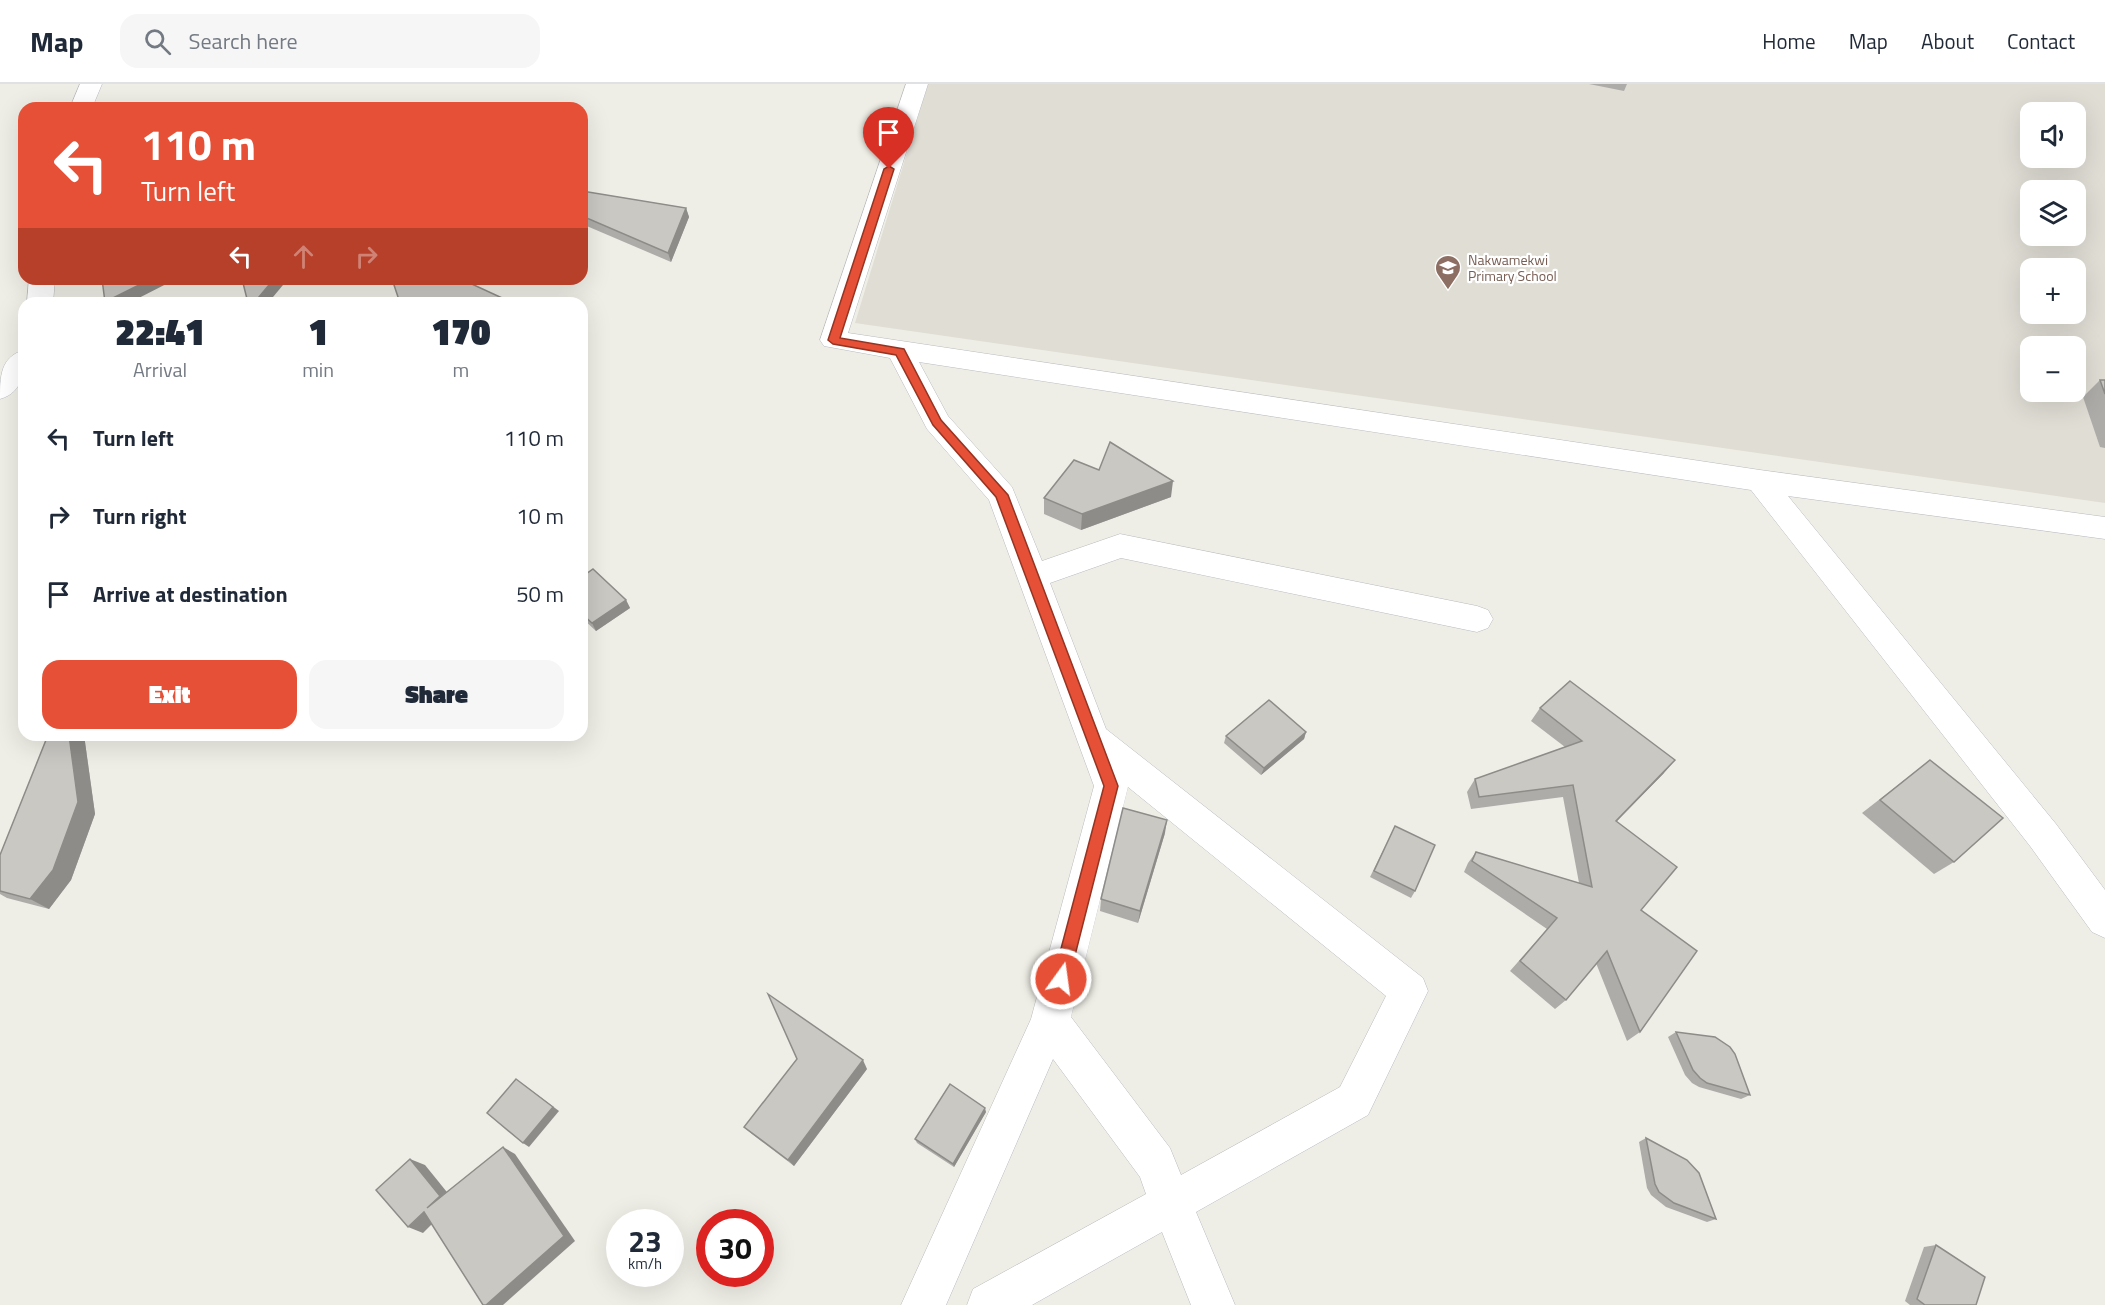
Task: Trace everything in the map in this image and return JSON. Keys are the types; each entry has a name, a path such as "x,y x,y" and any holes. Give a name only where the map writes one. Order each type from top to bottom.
{"street":[{"path":"84,102 91,84"},
{"path":"916,84 833,340 1760,481 2105,528"},
{"path":"900,351 937,422 1002,495 1111,786 1050,1022 923,1305"},
{"path":"0,389 18,366"},
{"path":"1760,481 2043,835 2105,920"},
{"path":"1033,577 1120,546 1477,619"},
{"path":"989,1305 1354,1101 1409,991 1093,738"},
{"path":"1050,1022 1155,1163 1213,1305"}],"shaded area":[{"name":"Nakwamekwi Primary School","path":"928,84 2105,84 2105,503 855,323"}],"building":[{"path":"588,192 686,208 668,253 588,219"},
{"path":"103,285 139,285 115,297 104,297"},
{"path":"244,285 269,285 259,297 246,297"},
{"path":"394,285 474,285 500,297 398,297"},
{"path":"2100,380 2105,380 2105,394"},
{"path":"1110,442 1173,481 1082,514 1044,498 1074,460 1099,470"},
{"path":"593,569 626,600 592,623 588,619 588,573"},
{"path":"1570,681 1675,760 1616,821 1677,867 1641,910 1697,951 1640,1032 1607,951 1566,1000 1520,961 1557,918 1472,861 1476,852 1592,887 1573,785 1479,797 1475,779 1582,741 1540,708"},
{"path":"1269,700 1306,732 1264,768 1226,736"},
{"path":"46,741 70,741 78,802 53,870 30,899 0,891 0,855"},
{"path":"1930,760 2003,818 1954,862 1880,800"},
{"path":"1123,808 1167,820 1140,911 1101,899"},
{"path":"1395,826 1435,845 1415,891 1374,871"},
{"path":"768,994 863,1060 788,1160 744,1127 797,1059"},
{"path":"1676,1032 1715,1037 1730,1047 1735,1054 1750,1095 1707,1083 1700,1078 1693,1070"},
{"path":"516,1079 553,1107 523,1143 487,1113"},
{"path":"950,1084 985,1108 953,1164 915,1139"},
{"path":"1646,1138 1687,1160 1699,1173 1716,1219 1674,1203 1659,1192 1655,1184"},
{"path":"503,1147 564,1236 486,1305 483,1305 424,1212 408,1227 376,1190 410,1159 440,1196 427,1208"},
{"path":"1936,1245 1985,1277 1976,1305 1925,1305 1917,1299"}],"place":[{"name":"Nakwamekwi Primary School","path":"1448,291"}],"route":[{"path":"889,169 833,340 900,351 937,422 1002,495 1111,786 1061,979"}]}
